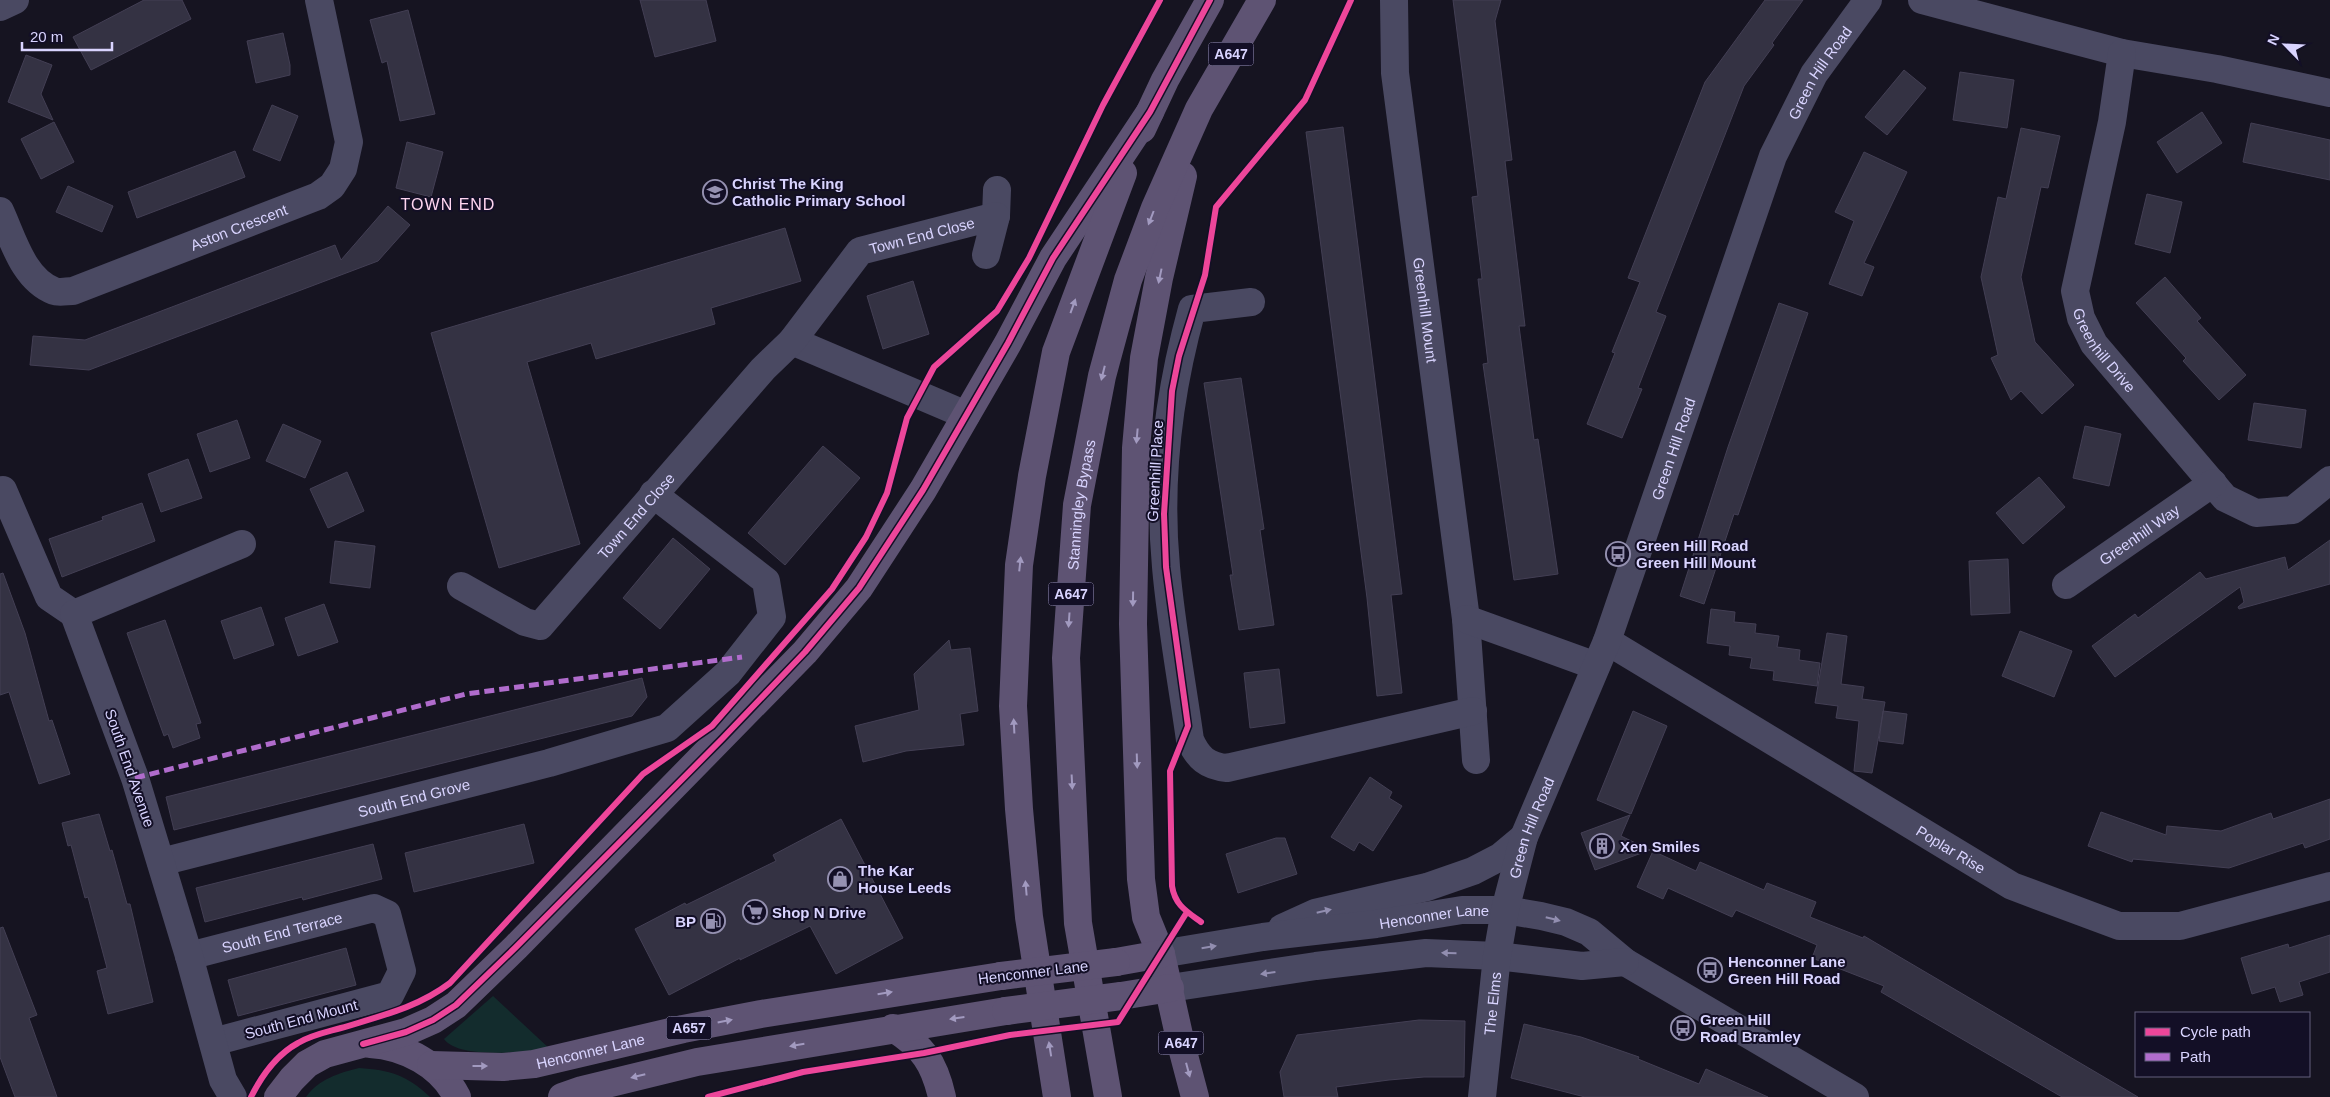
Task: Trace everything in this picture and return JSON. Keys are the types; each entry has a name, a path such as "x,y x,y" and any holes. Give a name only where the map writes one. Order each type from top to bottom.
{"main road":[{"name":"A647","path":"1057,1097 1028,917 1019,809 1013,706 1019,565 1032,476 1056,352 1109,208 1150,112 1165,80 1210,0"},
{"name":"A647","path":"1195,1097 1161,954 1146,917 1141,879 1133,624 1136,448 1144,358 1159,278 1199,109 1262,0"},
{"name":"Stanningley Bypass","path":"1108,1097 1078,923 1066,658 1077,505 1102,376 1128,280 1155,208 1199,109"},
{"name":"A647","path":"363,1044 406,1032 433,1020 456,1005 516,947 805,652 859,588 924,490 1008,343 1053,258 1150,112"},
{"name":"Henconner Lane","path":"431,1066 503,1067 534,1064 683,1029 761,1014 1001,976 1116,962 1161,954"},
{"path":"562,1097 582,1090 697,1062 893,1028 1170,988"},
{"path":"893,1028 911,1039 924,1053 936,1072 942,1097"},
{"name":"A657","path":"278,1097 307,1064 343,1047 363,1044 383,1045 402,1050 431,1066 454,1089 458,1097"}],"street":[{"path":"0,7 15,0"},
{"name":"Aston Crescent","path":"0,211 26,268 41,283 55,292 73,291 318,196 332,186 343,169 350,142 319,0"},
{"name":"Greenhill Mount","path":"1394,0 1395,73 1466,619 1476,760"},
{"name":"Green Hill Road","path":"1505,910 1524,837 1607,641 1773,156 1814,74 1868,0"},
{"path":"1922,0 2122,52 2217,69 2330,93"},
{"name":"Greenhill Drive","path":"2122,52 2112,122 2074,291 2081,318 2094,344 2225,498 2256,513 2293,510 2330,480"},
{"name":"Town End Close","path":"461,586 526,622 540,626 763,369 792,341 860,250 996,203 986,255"},
{"name":"Greenhill Place","path":"1251,302 1192,309 1172,391 1164,485 1166,567 1190,740 1195,752 1204,762 1214,767 1227,768 1472,711"},
{"path":"792,341 966,415"},
{"name":"Greenhill Way","path":"2066,585 2212,483"},
{"path":"3,490 48,597 74,614 242,544"},
{"name":"South End Grove","path":"161,862 549,763 667,728 728,673 772,617 766,581 653,494"},
{"name":"South End Avenue","path":"74,614 135,778 189,956 223,1080 233,1097"},
{"path":"1466,619 1596,666"},
{"name":"Poplar Rise","path":"1607,641 2012,886 2119,926 2180,926 2330,886"},
{"path":"1263,937 1315,913 1427,887 1474,871 1500,857 1524,837"},
{"name":"South End Terrace","path":"189,956 374,908 387,914 402,971 390,995"},
{"name":"Henconner Lane","path":"1161,954 1263,937 1376,924 1462,910 1505,910 1566,922 1589,932 1625,962 1855,1097"},
{"name":"The Elms","path":"1482,1097 1505,910"},
{"path":"1170,988 1316,966 1426,953 1498,956 1582,966 1625,962"},
{"name":"South End Mount","path":"213,1042 390,995"}],"green space":[{"path":"493,996 551,1050 478,1052 452,1046 444,1039"},
{"path":"359,1068 380,1070 398,1075 414,1083 430,1097 306,1097 323,1081"}],"building":[{"path":"144,0 182,0 191,19 91,70 73,37"},
{"path":"640,0 706,0 716,41 655,57"},
{"path":"1453,0 1501,0 1495,21 1512,160 1505,161 1525,326 1519,326 1534,440 1538,439 1558,574 1514,580 1483,364 1488,363 1478,279 1482,279 1472,197 1478,196"},
{"path":"1765,0 1803,0 1772,43 1774,45 1744,86 1656,312 1666,316 1638,388 1642,389 1622,438 1587,424 1615,353 1612,352 1640,282 1628,278 1705,82"},
{"path":"408,10 435,114 400,121 387,61 382,63 370,20"},
{"path":"283,33 290,65 290,75 256,83 247,41"},
{"path":"26,55 52,65 41,94 53,120 8,102"},
{"path":"1904,70 1926,88 1887,135 1865,117"},
{"path":"1960,72 2014,80 2007,128 1953,120"},
{"path":"272,105 298,116 280,161 253,150"},
{"path":"2202,112 2222,143 2177,173 2157,142"},
{"path":"54,122 74,162 41,179 21,139"},
{"path":"2251,123 2330,140 2330,180 2243,162"},
{"path":"1343,127 1402,594 1391,595 1402,693 1377,696 1367,598 1306,132"},
{"path":"2021,128 2060,136 2048,188 2041,187 2021,277 2035,342 2074,385 2042,414 2021,391 2011,400 1991,358 1998,355 1981,277 1998,197 2006,199"},
{"path":"407,142 443,152 431,197 396,188"},
{"path":"235,151 245,177 137,218 128,192"},
{"path":"1864,152 1907,172 1864,263 1874,267 1862,296 1829,284 1854,221 1835,212"},
{"path":"68,186 113,206 102,232 56,212"},
{"path":"2147,194 2182,202 2170,253 2135,244"},
{"path":"388,206 410,225 378,261 89,370 30,365 33,336 85,340 335,245 341,260"},
{"path":"785,228 801,281 711,308 715,324 596,359 591,343 527,362 580,544 499,568 431,333"},
{"path":"2165,277 2201,318 2197,321 2246,375 2219,400 2183,361 2186,358 2136,303"},
{"path":"913,281 929,334 883,349 867,296"},
{"path":"1779,303 1808,313 1738,515 1734,514 1704,604 1680,596 1728,447"},
{"path":"1241,378 1264,529 1260,530 1274,625 1239,630 1230,575 1233,575 1204,383"},
{"path":"2254,403 2306,410 2301,448 2248,440"},
{"path":"237,420 250,458 210,472 197,434"},
{"path":"283,424 321,441 305,478 266,461"},
{"path":"2085,426 2121,434 2109,486 2073,478"},
{"path":"823,446 860,478 785,565 748,533"},
{"path":"188,459 202,498 161,512 148,474"},
{"path":"347,472 364,511 328,528 310,489"},
{"path":"2039,477 2065,507 2023,544 1996,513"},
{"path":"142,503 155,541 62,577 49,539 103,520 102,517"},
{"path":"673,538 710,569 660,629 623,598"},
{"path":"2330,540 2330,584 2239,609 2238,607 2244,602 2240,587 2115,677 2092,646 2135,614 2138,618 2200,572 2206,579 2285,557 2288,570"},
{"path":"335,541 375,546 370,588 330,583"},
{"path":"2008,559 2010,613 1971,615 1969,561"},
{"path":"3,573 25,633 49,721 52,720 70,774 39,784 9,692 0,695 0,574"},
{"path":"324,604 338,642 298,656 285,618"},
{"path":"261,607 274,645 234,659 221,621"},
{"path":"1711,609 1735,612 1734,622 1756,624 1755,633 1779,636 1777,647 1800,650 1799,660 1820,663 1817,686 1773,680 1774,671 1750,668 1752,658 1729,655 1730,646 1707,643"},
{"path":"165,620 201,723 196,724 200,738 173,748 168,734 164,736 127,633"},
{"path":"2020,631 2072,651 2054,697 2002,676"},
{"path":"1827,633 1847,636 1841,684 1864,687 1862,699 1885,702 1872,773 1854,771 1859,721 1836,718 1838,706 1815,703"},
{"path":"949,640 951,650 970,648 978,711 960,714 964,745 906,751 863,762 855,726 919,710 914,674"},
{"path":"1279,669 1285,723 1250,728 1244,673"},
{"path":"642,678 647,697 632,716 174,830 166,797"},
{"path":"1633,711 1667,726 1631,814 1597,800"},
{"path":"1883,711 1907,714 1903,744 1879,741"},
{"path":"1370,777 1392,792 1389,798 1402,806 1373,851 1359,842 1354,851 1331,837"},
{"path":"2330,799 2330,839 2305,848 2303,843 2229,868 2133,859 2132,862 2088,846 2101,812 2166,835 2167,826 2221,831 2271,813 2273,819"},
{"path":"99,814 110,851 112,850 127,904 130,904 153,1002 108,1014 97,971 107,968 88,897 85,898 71,845 68,846 62,823"},
{"name":"Xen Smiles","path":"1630,815 1621,836 1650,850 1595,870 1581,833"},
{"path":"841,819 903,938 836,974 810,926 740,960 740,958 669,995 635,929 685,903 686,905 776,861 773,855"},
{"path":"524,824 534,863 414,892 405,853"},
{"path":"1276,838 1285,838 1297,874 1238,893 1226,854"},
{"path":"373,844 382,879 303,900 302,897 205,922 196,888"},
{"path":"1653,851 1696,871 1700,862 1764,890 1767,883 1816,902 1810,917 1863,938 1864,936 2138,1097 2062,1097 1881,992 1884,986 1812,958 1817,945 1736,910 1732,917 1668,888 1663,899 1637,887"},
{"path":"3,927 37,1015 29,1018 57,1097 15,1097 0,1057 0,928"},
{"path":"2330,935 2330,972 2299,982 2303,995 2280,1002 2275,987 2252,994 2241,958 2288,944 2289,948"},
{"path":"346,948 356,985 238,1016 228,980"},
{"path":"1419,1020 1465,1021 1464,1077 1424,1077 1336,1087 1338,1097 1284,1097 1280,1072 1297,1035"},
{"path":"1524,1024 1581,1037 1639,1057 1638,1059 1699,1084 1706,1069 1768,1097 1585,1097 1511,1078"}],"marked path":[{"path":"135,778 466,694 742,657"}],"cycle path":[{"path":"251,1097 270,1066 283,1053 303,1040 411,1005 425,999 450,983 643,774 712,726 832,589 866,537 887,493 907,418 934,367 997,311 1029,258 1103,105 1160,0"},
{"path":"363,1044 406,1032 433,1020 456,1005 722,739 805,652 859,588 923,490 1008,343 1053,258 1150,112 1210,0"},
{"path":"1201,922 1179,903 1173,893 1172,886 1170,771 1188,726 1166,567 1164,514 1172,391 1179,356 1205,275 1216,207 1305,100 1351,0"},
{"path":"708,1097 803,1072 924,1053 1010,1035 1118,1022 1187,912"}],"place":[{"name":"Christ The King Catholic Primary School","path":"715,192"},
{"name":"Green Hill Road Green Hill Mount","path":"1618,554"},
{"name":"Xen Smiles","path":"1602,846"},
{"name":"The Kar House Leeds","path":"840,879"},
{"name":"Shop N Drive","path":"755,912"},
{"name":"BP","path":"713,921"},
{"name":"Henconner Lane Green Hill Road","path":"1710,970"},
{"name":"Green Hill Road Bramley","path":"1683,1028"}],"district":[{"name":"TOWN END","path":"448,204"}]}
